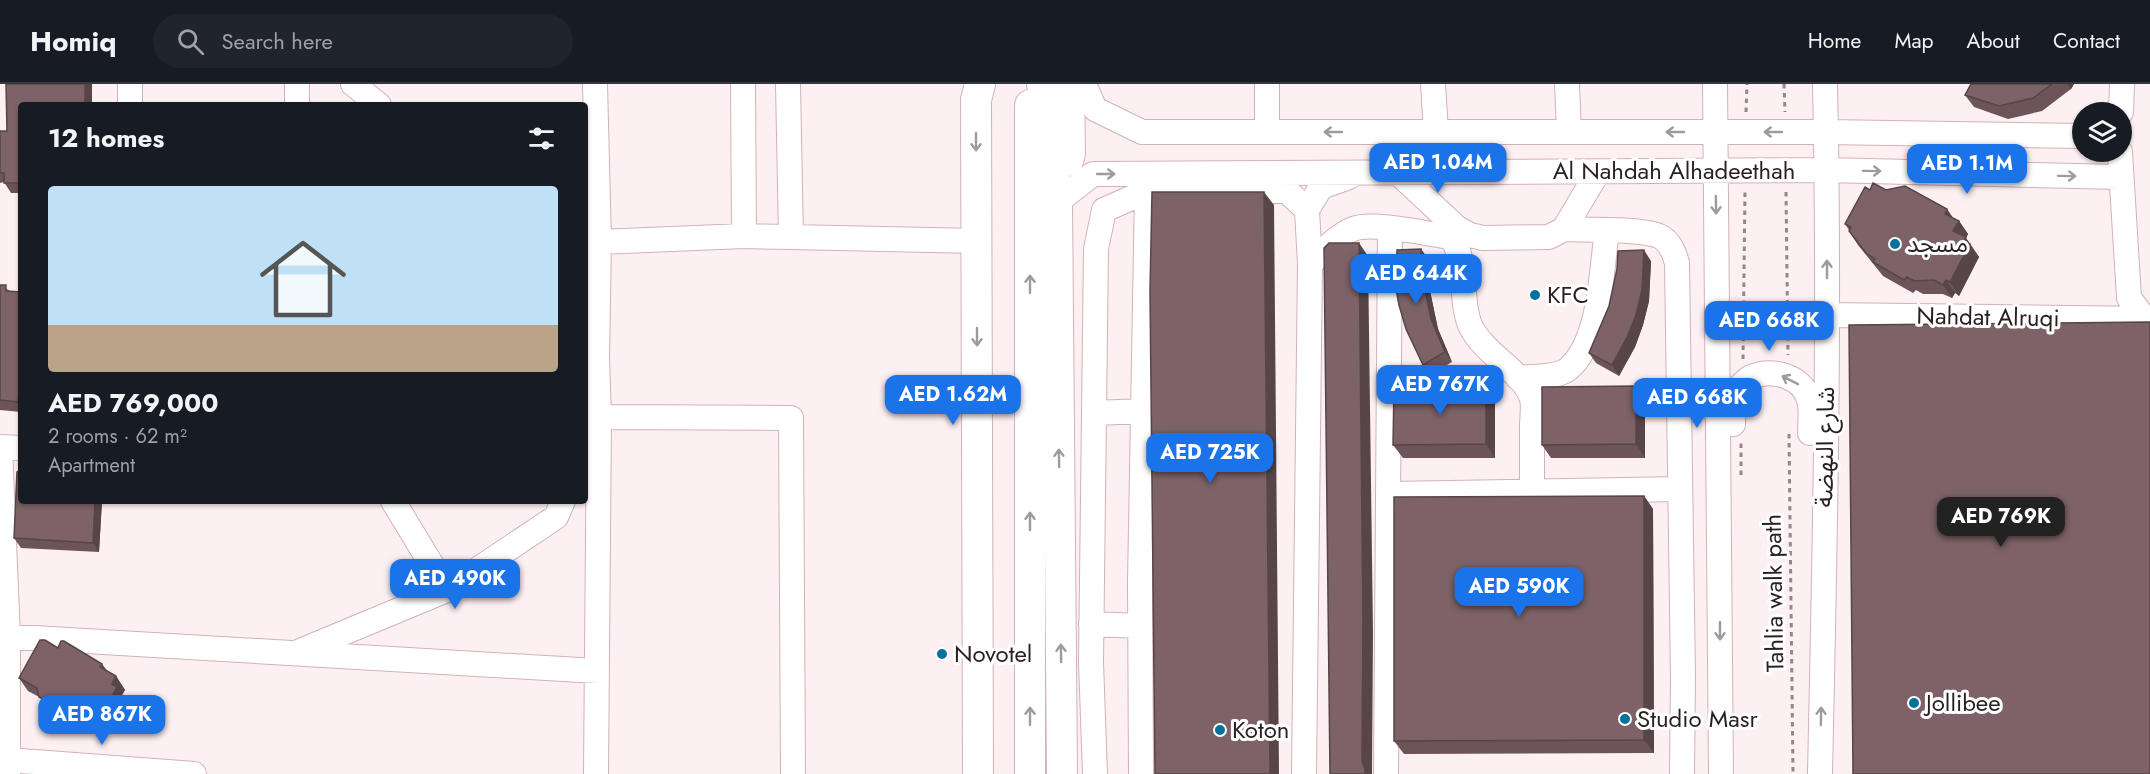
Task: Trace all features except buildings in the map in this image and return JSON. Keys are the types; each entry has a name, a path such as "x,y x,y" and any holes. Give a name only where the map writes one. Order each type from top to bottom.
{"main road":[{"path":"978,774 976,100 980,84"},
{"path":"996,84 998,254 996,774"},
{"path":"1030,84 1030,774"},
{"path":"1042,84 1057,202 1062,774"},
{"path":"1057,202 1070,153 1070,84"}],"street":[{"path":"130,84 130,102"},
{"path":"297,84 297,102"},
{"path":"353,84 375,102"},
{"path":"595,84 599,243 591,357 599,417 596,774"},
{"path":"743,84 744,236"},
{"path":"788,84 790,237"},
{"name":"Al Nahdah Alhadeethah","path":"1084,84 1095,109 1142,132 1569,132 1732,126 1819,132"},
{"path":"1267,84 1267,132"},
{"path":"1433,84 1436,132"},
{"path":"1567,84 1569,132"},
{"path":"1715,84 1732,126 1716,171 1722,774"},
{"name":"شارع النهضة","path":"1820,774 1824,596 1827,170 1819,132 1825,84"},
{"path":"2121,102 2122,84"},
{"path":"1819,132 2072,136"},
{"path":"2120,162 2129,298 2148,319"},
{"name":"Al Nahdah Alhadeethah","path":"1057,202 1093,174 1827,170 2120,177"},
{"path":"1564,229 1598,172"},
{"path":"1304,774 1310,264 1308,210 1321,187 1362,173"},
{"path":"1398,173 1453,233 1460,254 1466,313 1471,328 1492,354 1518,378 1532,399 1532,492"},
{"path":"1095,774 1091,624 1096,249 1104,210 1148,191 1287,191 1308,210"},
{"path":"1141,774 1140,626 1148,191"},
{"path":"1310,264 1342,235 1355,228 1390,228 1484,238 1549,237 1564,229 1642,232 1660,236 1672,247 1677,262 1682,774"},
{"path":"1386,774 1390,228"},
{"path":"1518,378 1559,373 1568,369 1580,354 1595,318 1607,231"},
{"path":"599,243 744,236 977,241"},
{"name":"Nahdat Alruqi","path":"1827,315 2148,319"},
{"path":"1720,598 1731,510 1734,393 1749,378 1768,373 1788,376 1802,386 1809,400 1814,556 1824,596"},
{"path":"1094,413 1143,411"},
{"path":"588,443 599,417"},
{"path":"599,417 791,418 794,774"},
{"path":"18,448 0,447 8,767 194,774"},
{"path":"1388,494 1680,489"},
{"path":"395,504 447,590"},
{"path":"295,654 447,590 556,517 562,504"},
{"path":"1091,624 1140,626"},
{"path":"4,637 597,671"}],"path":[{"path":"1732,126 1747,84"},
{"path":"1784,84 1785,118"},
{"path":"1743,361 1745,189"},
{"path":"1786,192 1788,358"},
{"name":"Tahlia walk path","path":"1788,423 1793,774"}],"place":[{"name":"مسجد","path":"1895,244"},
{"name":"KFC","path":"1535,295"},
{"name":"Novotel","path":"942,654"},
{"name":"Jollibee","path":"1914,703"},
{"name":"Studio Masr","path":"1625,719"},
{"name":"Koton","path":"1220,730"}]}
